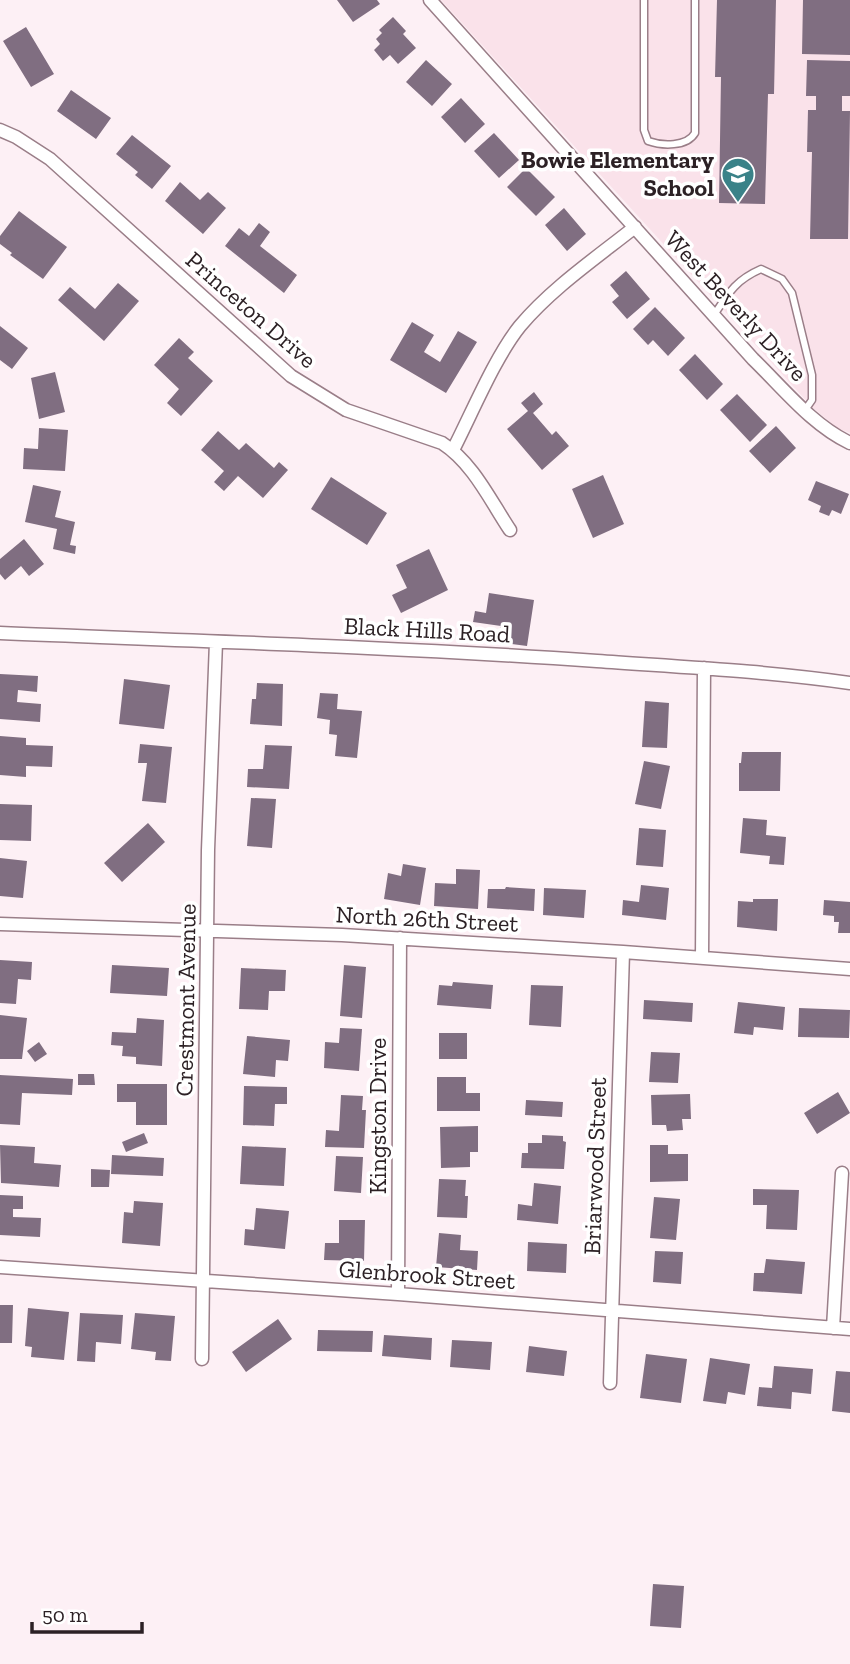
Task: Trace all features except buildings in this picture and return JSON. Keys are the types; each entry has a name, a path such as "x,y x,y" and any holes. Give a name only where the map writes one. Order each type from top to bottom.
{"street":[{"name":"West Beverly Drive","path":"430,0 753,359 804,410 838,437 850,443"},
{"name":"Princeton Drive","path":"0,130 50,159 292,376 346,410 442,443 453,450 467,466 510,530"},
{"path":"453,450 496,365 519,328 545,300 635,227"},
{"name":"Black Hills Road","path":"0,632 449,650 704,668 850,683"},
{"name":"Crestmont Avenue","path":"202,1359 208,850 216,642"},
{"path":"702,958 704,668"},
{"name":"North 26th Street","path":"0,924 400,938 623,951 850,969"},
{"name":"Kingston Drive","path":"398,1294 400,938"},
{"name":"Briarwood Street","path":"610,1383 623,951"},
{"path":"832,1328 842,1173"},
{"name":"Glenbrook Street","path":"0,1267 850,1329"}],"lane":[{"path":"644,0 644,130 648,141 654,144 683,144 691,140 695,133 695,0"},
{"path":"714,315 733,286 744,276 761,269 782,279 792,293 812,375 812,400 804,410"}],"shaded area":[{"name":"Bowie Elementary School","path":"441,0 850,0 850,433 837,428 812,407"}],"place":[{"name":"Bowie Elementary School","path":"738,204"}]}
